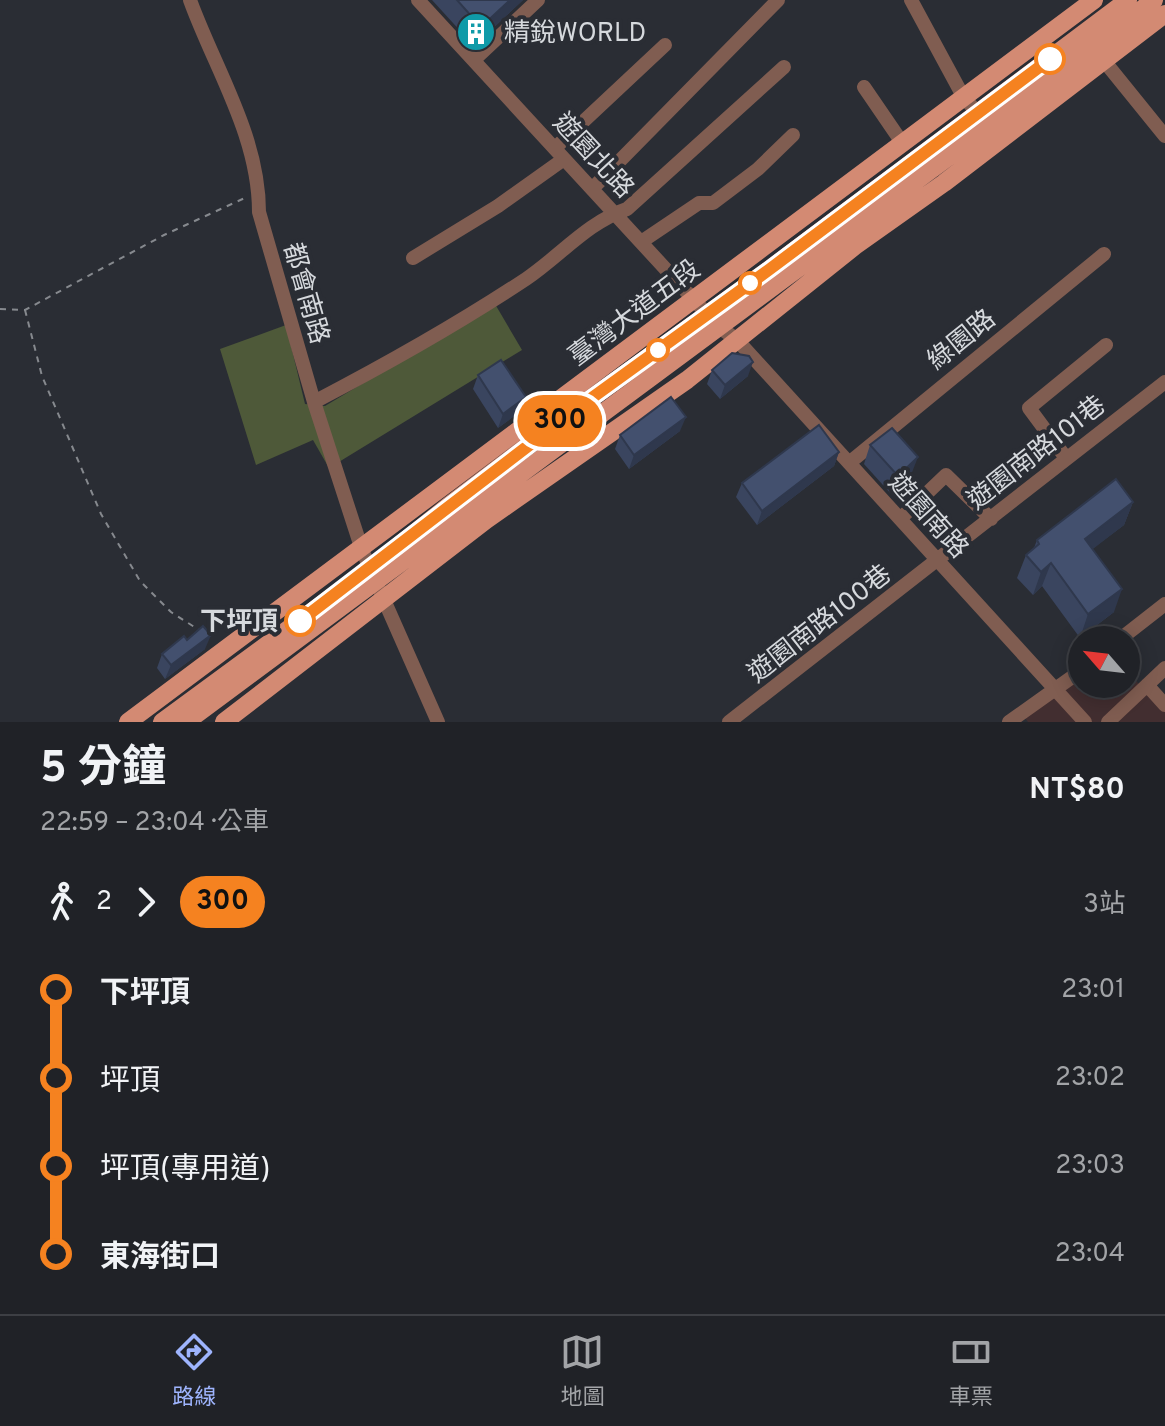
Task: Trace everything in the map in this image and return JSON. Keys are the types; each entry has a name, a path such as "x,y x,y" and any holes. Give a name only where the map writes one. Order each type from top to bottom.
{"main road":[{"name":"臺灣大道五段","path":"128,722 1094,0"},
{"name":"臺灣大道五段","path":"162,722 377,584 486,520 687,380 855,246 1128,0"},
{"name":"臺灣大道五段","path":"224,722 377,584 447,507 989,126 1154,0"},
{"name":"臺灣大道五段","path":"989,126 1105,62 1165,14"},
{"name":"臺灣大道五段","path":"186,722 377,584"}],"street":[{"name":"都會南路","path":"190,0 227,87 250,152 259,192 259,212 314,402 362,550 438,722"},
{"name":"遊園北路","path":"418,0 693,299 737,340"},
{"path":"474,60 538,0"},
{"path":"592,189 778,0"},
{"path":"911,0 964,98 989,126"},
{"path":"413,258 498,206 560,154 665,45"},
{"path":"1105,62 1165,136"},
{"path":"314,402 457,323 530,276 607,217 627,209 784,67"},
{"path":"864,87 903,144"},
{"path":"641,242 699,203 713,203 758,169 793,135"},
{"name":"綠園路","path":"849,463 1104,254"},
{"name":"遊園南路","path":"737,340 1085,722"},
{"path":"1066,458 1029,408 1106,345"},
{"name":"遊園南路101巷","path":"937,560 1165,382"},
{"path":"900,519 946,475 991,519"},
{"name":"遊園南路100巷","path":"729,722 937,560"},
{"path":"1137,626 1165,604"},
{"path":"1108,722 1165,668"},
{"path":"1009,722 1068,681"},
{"path":"1147,685 1165,705"}],"path":[{"path":"0,309 25,310 164,235 259,192"},
{"path":"25,310 42,376 101,514 140,581 171,612 205,634"}],"shaded area":[{"path":"1140,685 1165,710 1165,722 1028,722 1025,718 1068,687 1068,698 1140,698"}],"green space":[{"path":"495,304 522,350 329,468 313,440 256,465 220,349 286,325 305,404 325,406"}],"building":[{"path":"457,0 510,0 481,27"},
{"path":"732,353 749,356 753,362 725,385 712,370"},
{"path":"501,360 526,397 503,414 478,375"},
{"path":"671,397 686,417 634,455 620,435"},
{"path":"819,425 839,452 762,511 742,483"},
{"path":"892,428 918,457 898,476 870,445"},
{"path":"1116,479 1133,502 1085,539 1122,589 1088,614 1051,563 1041,572 1026,555 1039,544 1037,540"},
{"path":"203,626 211,635 171,665 162,654 184,636 187,640"}],"bus line":[{"name":"300","path":"300,621 571,413 770,269 1050,59"}],"place":[{"name":"精銳WORLD","path":"476,32"},
{"name":"下坪頂","path":"300,621"}]}
